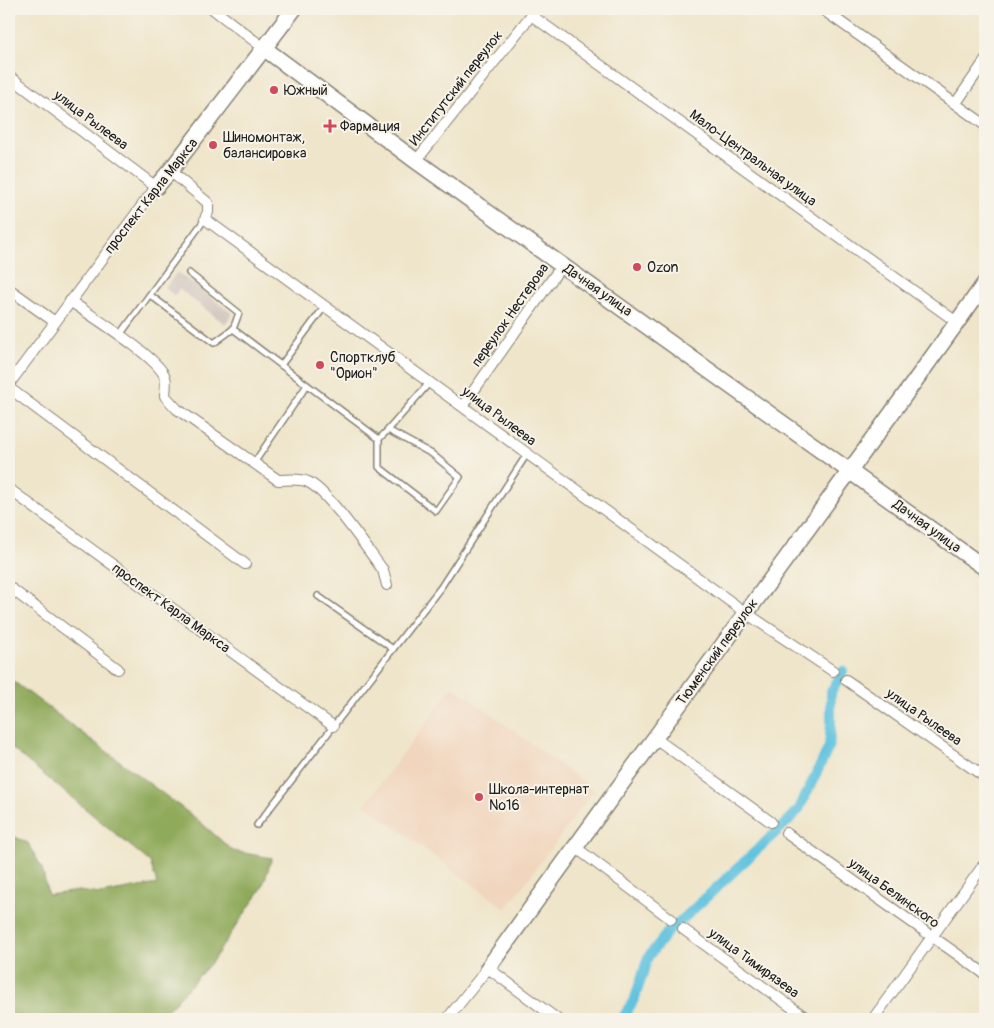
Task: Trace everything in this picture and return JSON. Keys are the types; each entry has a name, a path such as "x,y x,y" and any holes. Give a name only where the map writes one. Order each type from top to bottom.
{"street":[{"name":"Дачная улица","path":"212,9 416,161 985,568"},
{"name":"проспект Карла Маркса","path":"9,384 156,187 265,49 294,9"},
{"path":"822,9 985,125"},
{"name":"Институтский переулок","path":"416,161 534,12"},
{"name":"Мало-Центральная улица","path":"534,12 958,323"},
{"path":"956,103 985,61"},
{"name":"улица Рылеева","path":"9,76 156,187"},
{"path":"170,171 208,203 208,212 205,219"},
{"name":"улица Рылеева","path":"205,219 746,612 833,671"},
{"name":"переулок Нестерова","path":"463,406 562,265"},
{"path":"9,289 55,322"},
{"name":"Тюменский переулок","path":"447,1019 488,968 746,612 958,323 983,292"},
{"path":"70,301 120,335 161,369 166,379 165,396 177,410 278,480 309,482 326,496 382,570 387,585"},
{"path":"9,388 245,564"},
{"name":"проспект Карла Маркса","path":"9,489 333,726"},
{"path":"9,587 118,668"},
{"name":"улица Рылеева","path":"846,680 985,777"},
{"path":"655,738 771,822"},
{"name":"улица Белинского","path":"786,833 985,974"},
{"path":"575,847 671,919"},
{"path":"872,1019 985,863"},
{"name":"улица Тимирязева","path":"683,929 808,1019"},
{"path":"488,968 557,1019"}],"lane":[{"path":"120,335 205,219"},
{"path":"150,295 214,343 233,329 239,313 190,273"},
{"path":"281,366 324,306"},
{"path":"233,329 379,439"},
{"path":"388,430 432,454 460,477 436,511 379,467 379,439 430,382"},
{"path":"254,463 307,385"},
{"path":"257,825 441,587 527,454"},
{"path":"318,596 393,649"}],"shaded area":[{"path":"177,272 233,314 225,324 179,289 174,295 165,288"},
{"name":"Школа-интернат №16","path":"453,686 594,790 506,909 365,805"}],"green space":[{"path":"9,678 198,820 233,851 272,858 262,888 211,963 159,1019 9,1019 9,837 11,835 28,843 42,868 48,895 79,891 100,894 157,884 150,862 9,746"}],"waterway":[{"path":"622,1019 635,998 648,957 671,928 683,919 799,809 829,747 831,692 843,671"}],"place":[{"name":"Южный","path":"274,90"},
{"name":"Фармация","path":"330,126"},
{"name":"Шиномонтаж, балансировка","path":"213,145"},
{"name":"Ozon","path":"637,267"},
{"name":"Спортклуб \"Орион\"","path":"320,365"},
{"name":"Школа-интернат №16","path":"479,797"}]}
